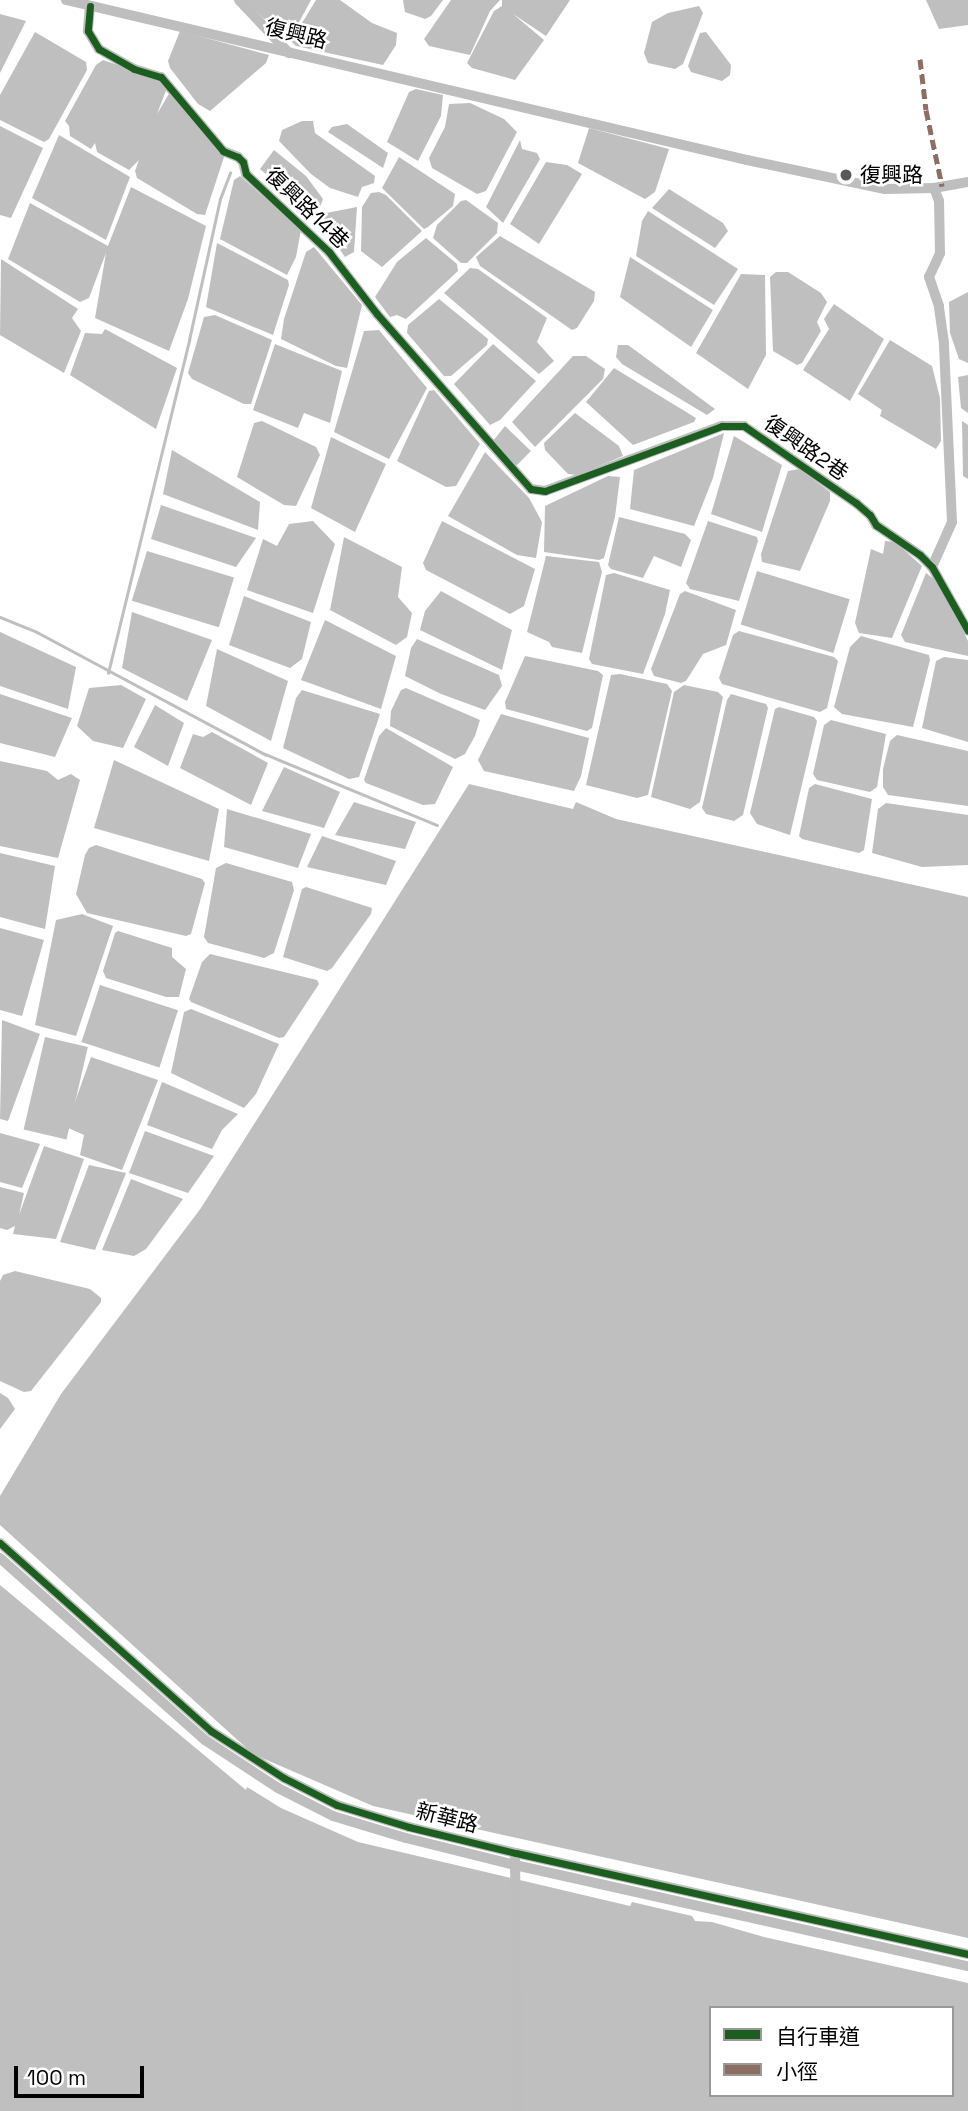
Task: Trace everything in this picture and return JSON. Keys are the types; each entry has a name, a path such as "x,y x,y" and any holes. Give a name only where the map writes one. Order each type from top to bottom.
{"street":[{"name":"復興路","path":"66,0 747,160 885,189 934,188 968,182"},
{"path":"239,0 289,53"},
{"name":"復興路14巷","path":"90,6 88,30 99,49 134,69 161,77 223,151 237,157 243,163 246,173 329,252 377,314 531,489"},
{"path":"932,567 952,522 944,343 939,306 929,277 940,253 939,201 934,188"},
{"name":"復興路2巷","path":"531,489 545,491 722,426 744,426 856,503 870,515 876,526 896,537 932,567 968,631"},
{"name":"新華路","path":"0,1543 211,1731 284,1778 337,1805 409,1827 516,1853 968,1954"},
{"name":"新華路","path":"0,1558 205,1740 278,1788 333,1816 406,1838 515,1865 968,1966"},
{"path":"516,1853 518,2111"}],"shaded area":[{"path":"244,0 311,0 291,37 285,39"},
{"path":"316,0 340,0 372,23 397,33 396,45 383,65 296,46 291,41"},
{"path":"403,0 443,0 431,16 425,19 405,12"},
{"path":"451,0 500,0 490,11 470,55 429,46 424,39"},
{"path":"502,0 570,0 546,36 513,14 544,40 515,80 472,68 467,63 494,11 502,6"},
{"path":"926,0 968,0 968,25 939,29"},
{"path":"699,6 703,13 683,64 675,69 648,63 644,53 652,22 668,13"},
{"path":"0,14 26,21 0,73"},
{"path":"180,31 269,55 266,63 210,111 198,104 170,68 168,61"},
{"path":"35,32 86,62 87,70 49,139 44,142 0,120 0,95"},
{"path":"706,32 731,65 730,75 722,81 691,72 688,66 700,33"},
{"path":"103,60 159,79 167,88 157,114 170,92 225,154 205,215 197,214 137,178 135,171 139,160 129,170 97,152 95,143 91,149 70,136 69,126 65,121 96,65"},
{"path":"416,89 443,95 441,116 418,161 387,142 409,92"},
{"path":"470,103 504,119 517,132 486,191 477,194 432,168 429,158 445,127 449,104"},
{"path":"302,121 313,121 315,133 375,176 374,183 362,187 358,197 330,188 311,174 279,141 282,130"},
{"path":"347,124 388,153 383,168 328,132 332,127"},
{"path":"0,126 43,148 11,218 0,215"},
{"path":"589,128 669,149 655,192 645,199 578,163"},
{"path":"59,135 130,177 106,240 32,198"},
{"path":"520,140 522,149 537,153 540,159 503,223 486,207"},
{"path":"274,150 306,176 323,199 320,207 314,210 305,208 260,169"},
{"path":"399,157 455,194 453,206 424,229 382,188"},
{"path":"546,162 567,165 582,174 539,244 510,224"},
{"path":"240,176 301,230 296,257 287,275 220,239 234,180"},
{"path":"131,187 206,226 188,299 169,351 95,318 106,253 89,298 80,302 8,259 30,203 108,246"},
{"path":"669,189 723,223 728,231 715,248 652,208"},
{"path":"371,193 386,195 422,231 382,267 361,251 362,207"},
{"path":"466,200 498,223 497,233 467,263 461,263 433,238 437,225 461,201"},
{"path":"357,207 354,252 345,257 322,223 326,213"},
{"path":"648,211 738,269 714,305 636,256 642,221"},
{"path":"500,236 595,292 594,301 577,328 572,330 480,266 476,257"},
{"path":"426,238 457,264 458,271 406,319 397,315 390,317 375,297 397,262"},
{"path":"217,243 288,280 289,285 273,335 206,307"},
{"path":"314,247 362,305 347,368 336,366 281,339 284,319 306,252"},
{"path":"630,257 713,310 691,347 620,297"},
{"path":"1,259 78,309 72,318 81,331 64,373 0,335"},
{"path":"470,268 478,269 547,318 537,342 554,361 539,374 444,293"},
{"path":"776,272 788,272 821,293 827,302 817,322 821,331 802,363 797,365 773,351 770,277"},
{"path":"741,274 765,275 766,355 748,389 696,353"},
{"path":"968,292 968,363 959,359 950,333 949,302"},
{"path":"439,299 488,339 487,345 451,376 444,376 407,333 408,325"},
{"path":"834,304 884,339 850,401 803,370 829,329 824,319"},
{"path":"215,315 272,340 251,404 244,404 192,379 188,373 204,317"},
{"path":"105,329 177,368 156,429 70,375 85,333 102,334"},
{"path":"379,330 427,388 389,459 334,432 364,331"},
{"path":"890,340 932,366 940,398 941,441 936,449 880,416 882,410 858,394"},
{"path":"275,344 342,371 330,423 304,413 298,428 253,410"},
{"path":"493,344 536,381 500,420 490,425 454,384"},
{"path":"618,345 628,345 715,409 707,415 622,364 616,357"},
{"path":"573,356 586,356 605,369 603,379 535,447 512,422"},
{"path":"614,368 696,418 694,422 633,445 586,402"},
{"path":"968,375 968,413 961,408 958,377"},
{"path":"434,390 480,444 456,486 446,487 397,461 429,391"},
{"path":"575,413 619,446 623,456 577,475 568,474 545,450 544,443"},
{"path":"262,421 316,447 320,455 296,506 284,505 237,477 254,423"},
{"path":"962,421 968,425 968,479 963,476"},
{"path":"505,426 531,451 516,466 493,441"},
{"path":"724,433 713,478 694,526 630,509 634,470"},
{"path":"734,436 782,465 762,532 711,514"},
{"path":"331,437 386,464 355,532 311,508"},
{"path":"172,450 260,502 258,530 163,494"},
{"path":"485,452 529,498 542,522 536,558 517,555 448,516"},
{"path":"799,469 830,492 830,501 800,571 762,562 761,554 788,471"},
{"path":"608,476 620,477 615,517 604,558 599,560 544,552 545,506"},
{"path":"161,505 256,538 236,567 151,539"},
{"path":"619,517 685,534 691,540 681,567 654,556 643,578 611,569 608,565"},
{"path":"313,521 335,544 313,613 247,590 263,539 277,546 289,524"},
{"path":"442,521 535,569 524,606 510,614 426,570 423,563"},
{"path":"708,521 757,537 739,601 690,589 686,583"},
{"path":"344,537 402,567 398,597 412,613 407,637 396,645 330,610"},
{"path":"885,541 895,542 922,566 892,638 859,633 855,623 871,549 883,554"},
{"path":"147,551 234,578 219,627 132,601"},
{"path":"546,556 599,562 602,572 582,653 552,647 549,642 527,632"},
{"path":"757,571 850,599 833,653 741,625"},
{"path":"614,573 670,590 665,614 643,674 592,664 589,659 606,575"},
{"path":"926,573 935,580 951,605 968,641 968,656 905,642 901,635"},
{"path":"441,591 512,630 502,670 420,630 425,611"},
{"path":"685,591 736,610 726,645 703,654 686,681 681,683 654,676 651,669 680,594"},
{"path":"244,596 311,622 302,659 290,668 229,645"},
{"path":"132,612 212,640 187,701 122,668"},
{"path":"325,620 396,656 381,709 301,680"},
{"path":"739,631 834,657 838,661 827,708 820,712 722,684 719,678 733,635"},
{"path":"0,632 76,667 68,709 0,686"},
{"path":"861,636 929,655 913,727 842,714 834,707 850,647"},
{"path":"417,639 499,675 502,686 485,710 441,694 405,676 411,648"},
{"path":"217,649 288,681 271,741 206,706"},
{"path":"525,656 598,671 603,675 592,728 587,731 506,709 505,702"},
{"path":"944,657 968,660 968,742 922,728 936,661"},
{"path":"620,674 667,684 672,691 648,795 637,798 586,785 611,675"},
{"path":"121,685 146,699 123,748 93,741 77,726 89,688"},
{"path":"684,685 718,692 723,697 700,802 690,809 651,797 674,692"},
{"path":"406,688 480,720 465,754 455,759 390,726 391,711 401,690"},
{"path":"302,690 380,714 359,777 349,779 283,748 296,698"},
{"path":"0,694 72,718 55,757 0,743"},
{"path":"731,694 766,704 768,708 743,815 734,821 706,814 702,808 727,700"},
{"path":"155,705 184,723 168,766 134,747"},
{"path":"779,707 814,717 817,721 790,835 757,824 750,813 775,709"},
{"path":"501,714 589,738 581,776 574,791 484,771 478,760"},
{"path":"831,720 886,734 877,787 870,792 817,780 813,774 824,725"},
{"path":"386,728 453,767 435,804 423,805 364,780 379,736"},
{"path":"212,732 268,763 251,805 180,768 193,734 203,737"},
{"path":"897,735 968,751 968,806 888,795 883,787 883,769 890,741"},
{"path":"114,760 219,809 209,861 94,828"},
{"path":"0,761 47,771 58,780 71,774 80,780 58,858 0,846"},
{"path":"284,767 340,792 324,828 262,811"},
{"path":"469,784 573,809 576,802 616,819 968,897 968,1938 373,1806 253,1754 0,1525 0,1496 61,1394 201,1208"},
{"path":"815,784 872,799 864,850 859,853 799,836 809,788"},
{"path":"354,802 416,822 405,849 335,835"},
{"path":"886,803 968,815 968,865 922,867 872,853 878,809"},
{"path":"227,809 311,834 298,868 224,847"},
{"path":"322,836 396,861 386,885 307,867"},
{"path":"96,845 202,879 205,883 191,934 186,936 87,913 76,894 85,855 89,848"},
{"path":"0,853 55,866 45,929 0,917"},
{"path":"226,863 292,882 294,890 274,953 264,958 208,943 204,937 216,868"},
{"path":"306,887 372,908 371,914 332,968 327,971 283,957 302,889"},
{"path":"82,914 113,926 76,1036 35,1025 56,920"},
{"path":"0,928 44,940 22,1016 0,1010"},
{"path":"118,931 172,948 172,957 186,969 179,997 166,997 106,978 103,971 115,933"},
{"path":"210,954 317,980 319,984 284,1037 279,1038 191,1002 189,999 202,962"},
{"path":"100,985 178,1010 159,1067 81,1042"},
{"path":"191,1009 279,1044 256,1094 244,1108 171,1073 184,1012"},
{"path":"2,1020 40,1034 8,1121 0,1119"},
{"path":"45,1037 88,1047 67,1139 24,1130"},
{"path":"91,1057 158,1080 122,1170 80,1155 84,1135 66,1127"},
{"path":"162,1082 238,1114 222,1130 212,1149 147,1125"},
{"path":"145,1131 214,1156 188,1193 129,1173"},
{"path":"0,1133 40,1144 22,1188 0,1182"},
{"path":"44,1146 84,1159 56,1239 13,1234 15,1226 7,1230 0,1228 0,1187 24,1193 19,1215"},
{"path":"89,1165 126,1173 95,1250 60,1242"},
{"path":"131,1179 183,1199 146,1249 134,1256 102,1250"},
{"path":"15,1271 90,1289 101,1298 101,1302 31,1391 24,1392 0,1381 0,1281 3,1275"},
{"path":"0,1393 8,1398 15,1409 0,1429"},
{"path":"0,1585 246,1790 247,1787 281,1808 358,1842 630,1906 632,1902 692,1916 695,1921 712,1922 764,1937 968,1983 968,2111 0,2111"}],"waterway":[{"path":"108,673 189,340 220,199 230,173"},
{"path":"0,617 37,632 265,754 437,825"}],"marked path":[{"path":"920,59 926,110 942,186"}],"cycle path":[{"path":"90,6 88,31 99,49 134,69 161,77 223,151 238,157 243,162 246,174 329,252 377,314 531,489 545,491 722,426 744,426 856,503 870,515 876,525 920,555 932,567 968,631"},
{"path":"0,1543 211,1731 284,1778 337,1805 409,1827 516,1853 968,1954"}],"place":[{"name":"復興路","path":"846,175"}]}
